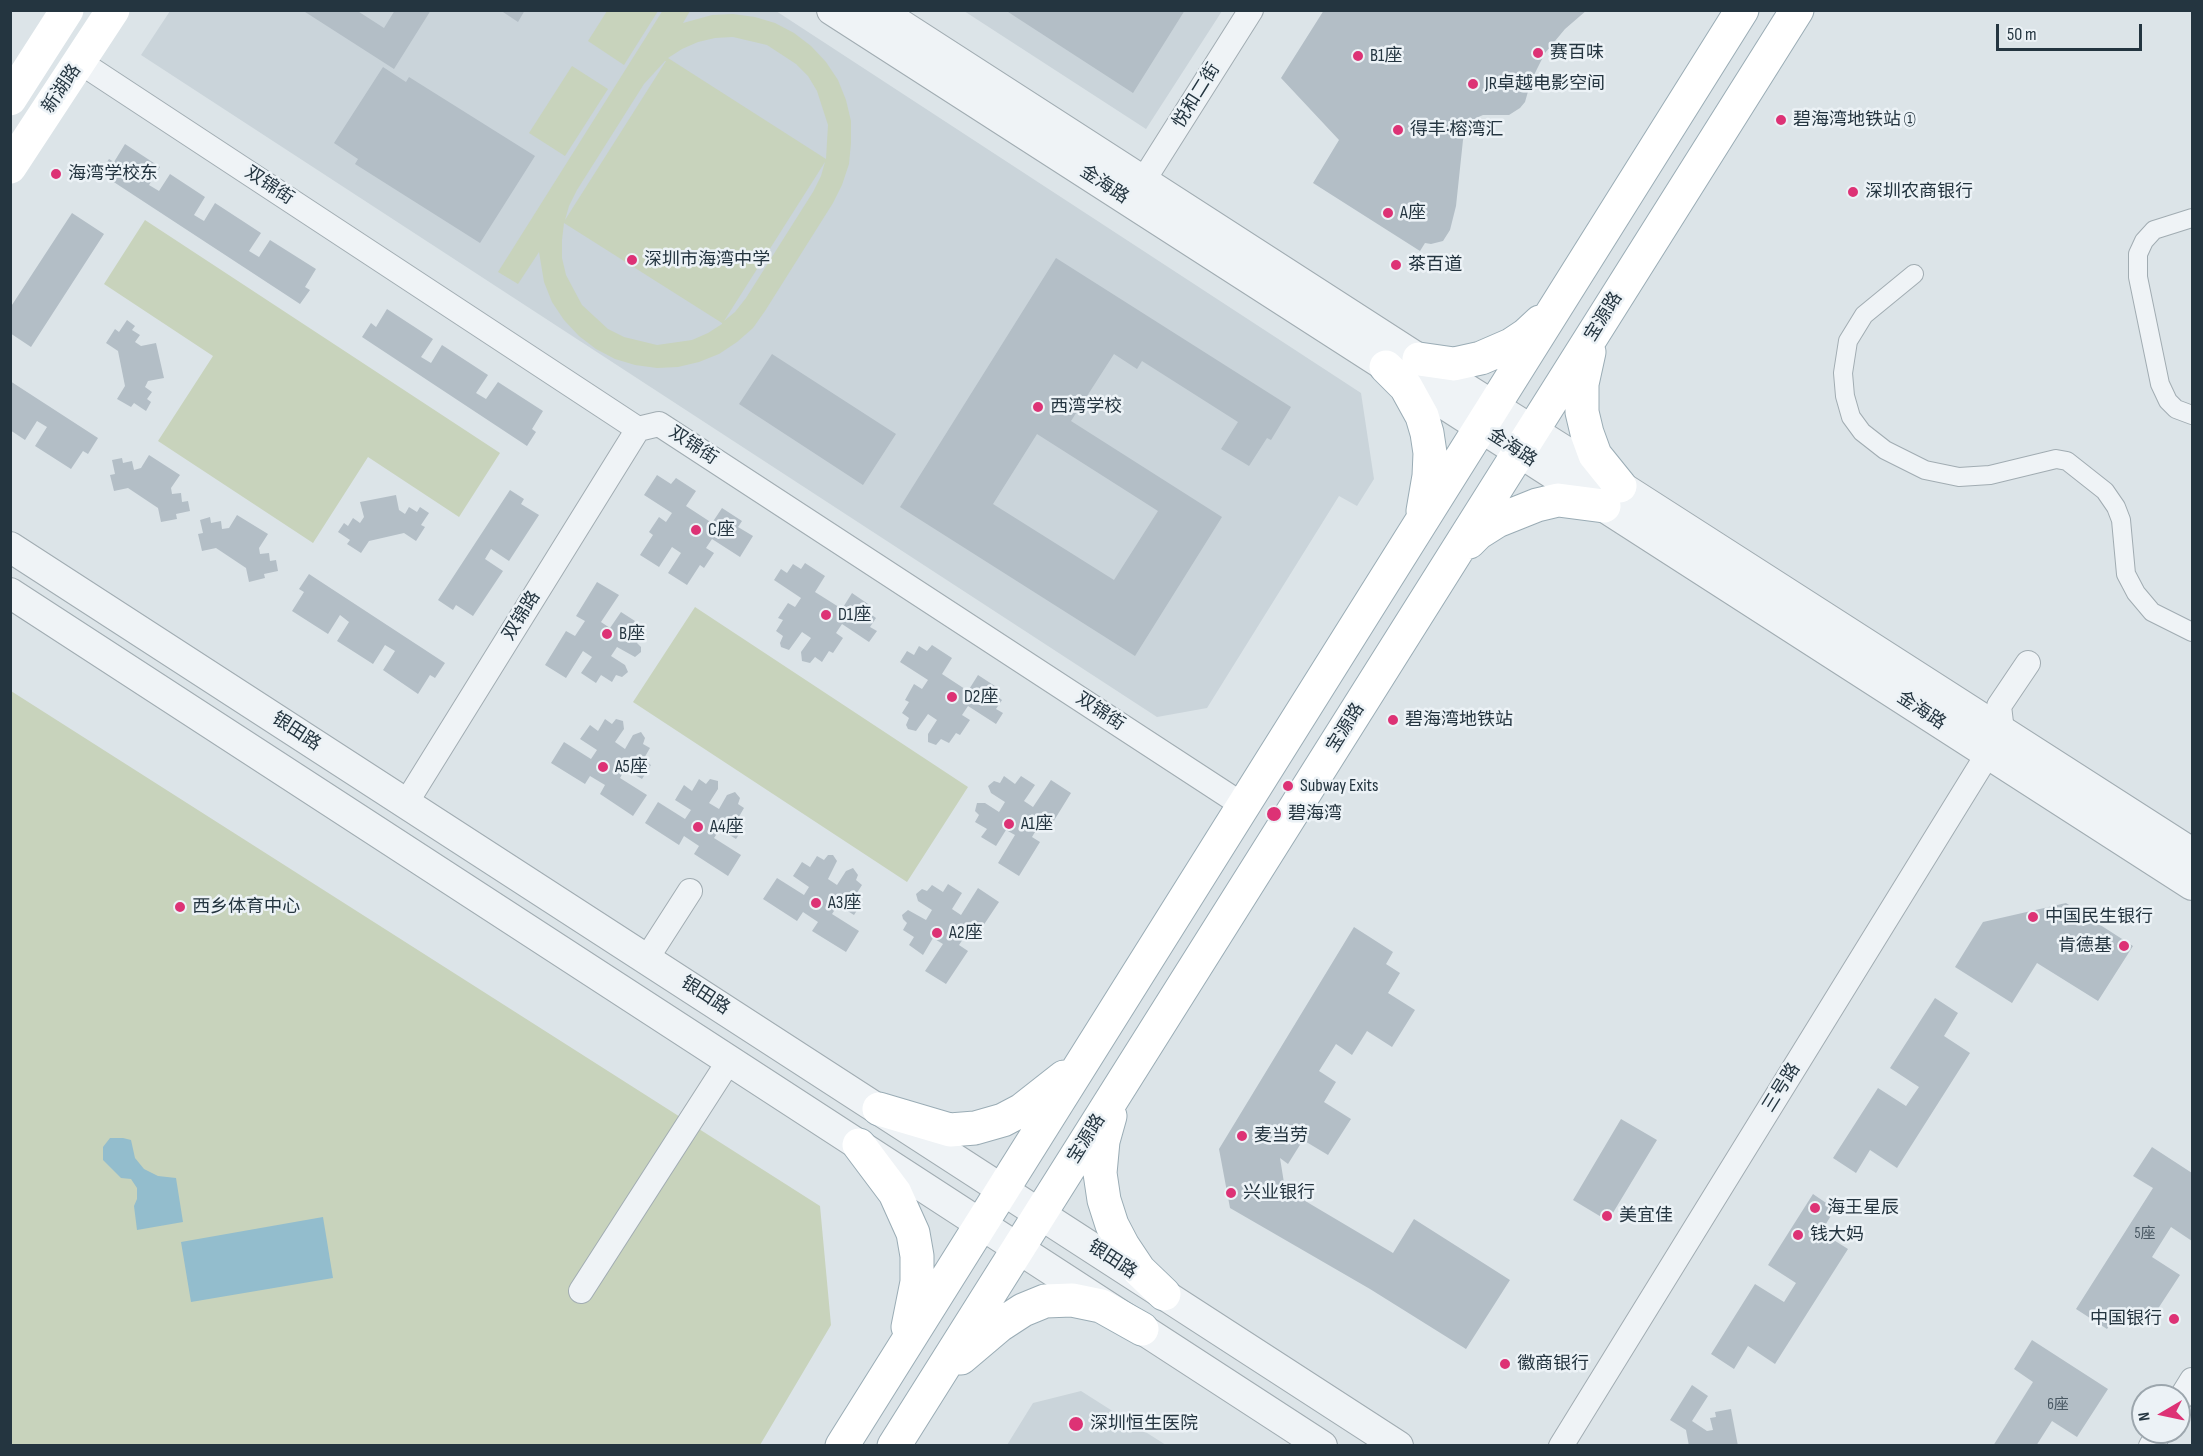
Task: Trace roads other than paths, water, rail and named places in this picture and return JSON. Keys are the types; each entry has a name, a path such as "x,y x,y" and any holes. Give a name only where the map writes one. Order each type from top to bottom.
{"main road":[{"name":"新湖路","path":"10,99 67,10"},
{"name":"新湖路","path":"10,167 113,10"},
{"path":"842,1446 1742,10"},
{"name":"宝源路","path":"894,1446 1797,10"},
{"path":"1419,359 1454,364 1494,354 1526,335 1559,305"},
{"path":"1451,561 1478,533 1515,512 1558,500 1612,496 1587,433 1582,412 1582,384 1588,354 1608,312"},
{"path":"1386,367 1406,387 1416,402 1427,433 1430,453 1429,476 1419,527"},
{"path":"879,1109 950,1130 975,1128 1003,1120 1022,1110 1087,1055"},
{"path":"1119,1089 1103,1141 1100,1173 1104,1200 1112,1225 1123,1246 1139,1270 1164,1294"},
{"path":"859,1145 895,1194 913,1233 917,1256 917,1282 904,1347"},
{"path":"923,1398 952,1366 1000,1325 1023,1310 1045,1301 1072,1300 1101,1306 1142,1329"}],"street":[{"name":"金海路","path":"832,10 1386,367 1487,417 1995,743 2186,859"},
{"name":"金海路","path":"878,10 1419,359 1487,417"},
{"name":"悦和二街","path":"1143,181 1251,10"},
{"name":"双锦街","path":"80,62 638,429 659,423 1244,806"},
{"path":"2193,218 2154,230 2144,241 2138,254 2138,276 2160,384 2168,401 2176,409 2193,415"},
{"path":"1914,274 1864,315 1848,341 1844,373 1845,396 1851,417 1862,432 1885,450 1925,470 1959,477 1990,475 2056,459 2067,461 2105,491 2116,507 2121,520 2126,574 2136,593 2152,612 2193,632"},
{"name":"双锦路","path":"406,803 638,429"},
{"name":"银田路","path":"10,547 1398,1446"},
{"path":"10,593 1322,1446"},
{"path":"1995,743 1999,706 2028,663"},
{"name":"三号路","path":"1561,1446 1995,743"},
{"path":"647,958 690,891"},
{"path":"581,1291 729,1061"}],"water":[{"path":"110,1138 131,1140 135,1158 144,1169 158,1176 176,1178 183,1222 137,1230 134,1206 137,1199 137,1188 131,1179 121,1178 103,1160 103,1147"},
{"path":"323,1217 333,1278 191,1302 181,1242"}],"place":[{"name":"赛百味","path":"1538,53"},
{"name":"B1座","path":"1358,56"},
{"name":"JR卓越电影空间","path":"1473,84"},
{"name":"碧海湾地铁站 ①","path":"1781,120"},
{"name":"得丰·榕湾汇","path":"1398,130"},
{"name":"海湾学校东","path":"56,174"},
{"name":"深圳农商银行","path":"1853,192"},
{"name":"A座","path":"1388,213"},
{"name":"深圳市海湾中学","path":"632,260"},
{"name":"茶百道","path":"1396,265"},
{"name":"西湾学校","path":"1038,407"},
{"name":"C座","path":"696,530"},
{"name":"D1座","path":"826,615"},
{"name":"B座","path":"607,634"},
{"name":"D2座","path":"952,697"},
{"name":"碧海湾地铁站","path":"1393,720"},
{"name":"A5座","path":"603,767"},
{"name":"Subway Exits","path":"1288,786"},
{"name":"碧海湾","path":"1274,814"},
{"name":"A1座","path":"1009,824"},
{"name":"A4座","path":"698,827"},
{"name":"A3座","path":"816,903"},
{"name":"西乡体育中心","path":"180,907"},
{"name":"中国民生银行","path":"2033,917"},
{"name":"A2座","path":"937,933"},
{"name":"肯德基","path":"2124,946"},
{"name":"麦当劳","path":"1242,1136"},
{"name":"兴业银行","path":"1231,1193"},
{"name":"海王星辰","path":"1815,1208"},
{"name":"美宜佳","path":"1607,1216"},
{"name":"钱大妈","path":"1798,1235"},
{"name":"中国银行","path":"2174,1319"},
{"name":"徽商银行","path":"1505,1364"},
{"name":"深圳恒生医院","path":"1076,1424"}]}
